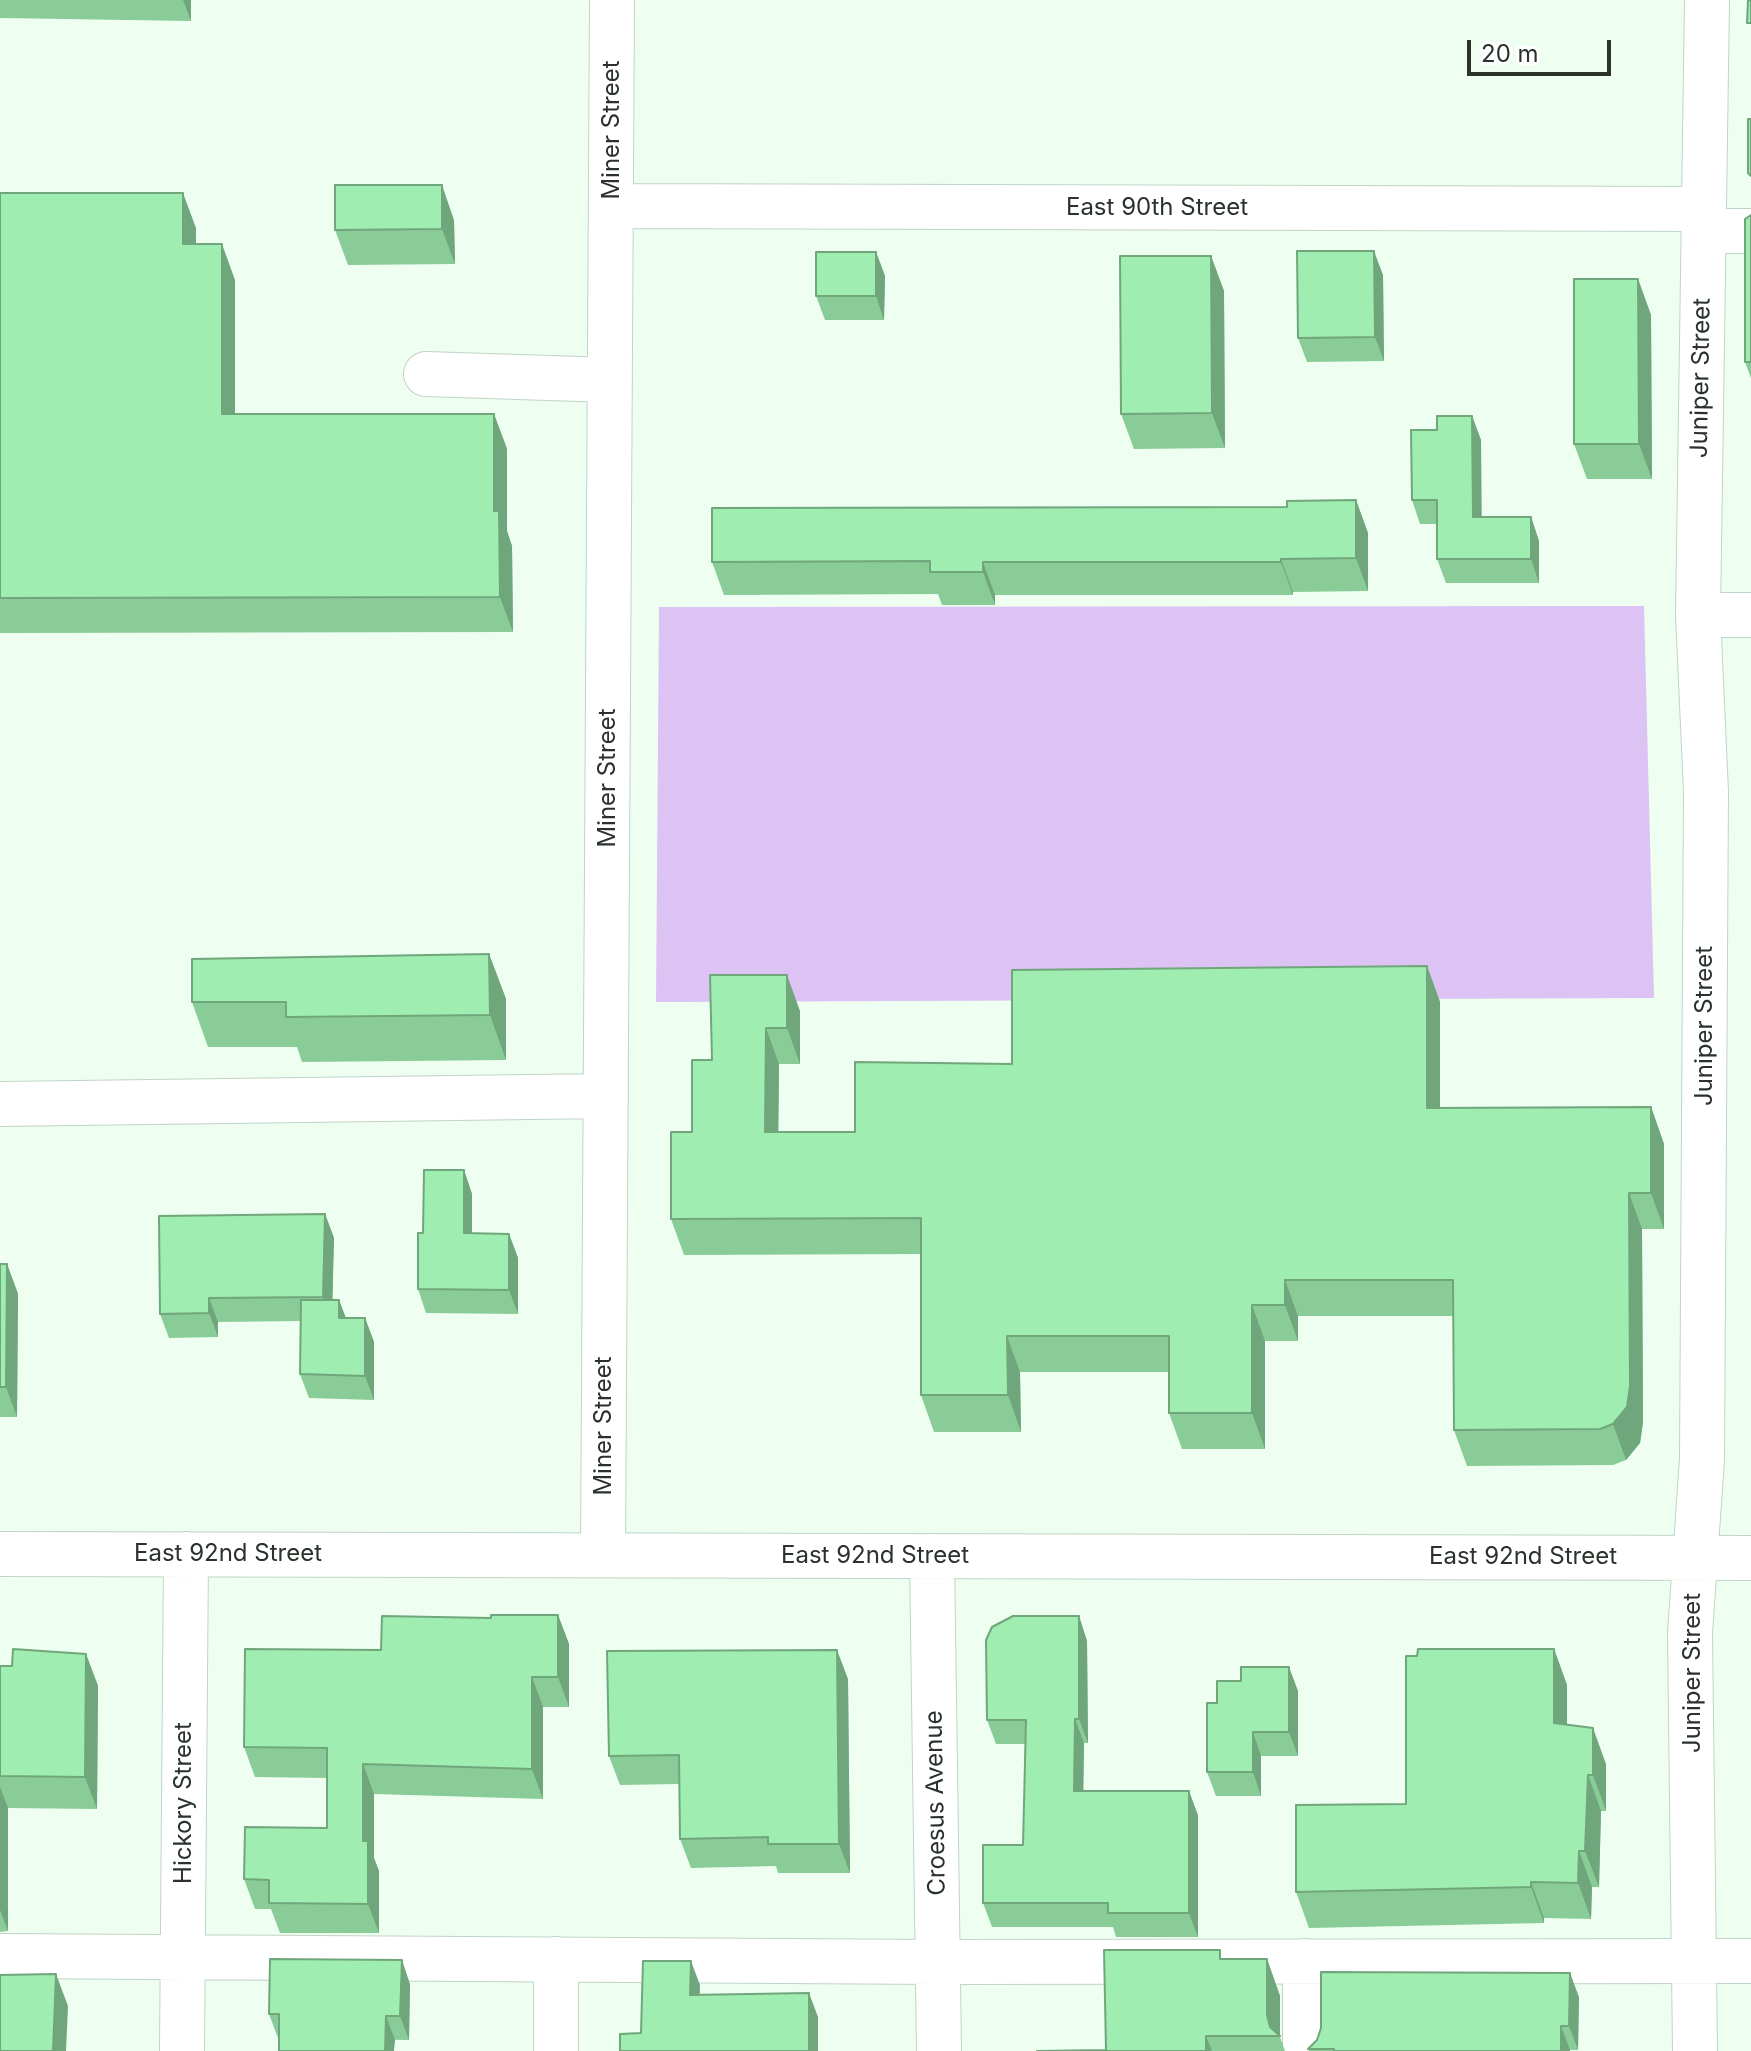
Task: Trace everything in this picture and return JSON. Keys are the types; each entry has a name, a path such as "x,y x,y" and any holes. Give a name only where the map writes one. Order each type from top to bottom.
{"street":[{"name":"Miner Street","path":"603,1555 612,0"},
{"name":"Juniper Street","path":"1695,2051 1690,1633 1702,1459 1706,808 1698,615 1707,0"},
{"name":"East 90th Street","path":"611,206 1704,220 1751,231"},
{"path":"426,374 610,380"},
{"path":"1698,615 1751,615"},
{"path":"0,1104 606,1096"},
{"name":"East 92nd Street","path":"0,1554 1751,1558"},
{"name":"Hickory Street","path":"182,2051 186,1554"},
{"name":"Croesus Avenue","path":"932,1556 939,2051"},
{"path":"0,1956 939,1962 1751,1961"},
{"path":"556,1959 556,2051"},
{"path":"1305,1961 1305,2051"}],"shaded area":[{"path":"1644,606 1654,998 656,1002 659,607"}],"building":[{"path":"1748,0 1751,0 1751,23 1747,23"},
{"path":"1748,119 1751,119 1751,176 1748,173"},
{"path":"335,185 442,185 442,229 335,230"},
{"path":"0,193 183,193 183,244 222,244 222,414 494,414 494,511 499,511 500,597 0,598"},
{"path":"1751,215 1751,362 1745,362 1745,219"},
{"path":"1297,251 1374,251 1375,337 1298,338"},
{"path":"816,252 876,252 876,296 816,296"},
{"path":"1120,256 1211,256 1212,413 1121,414"},
{"path":"1574,279 1638,279 1639,444 1574,444"},
{"path":"1437,416 1472,416 1473,517 1531,517 1531,559 1437,559 1437,500 1412,500 1411,430 1437,430"},
{"path":"1356,500 1356,558 1281,559 1281,562 983,562 983,572 930,572 930,561 712,562 712,508 1287,507 1287,501"},
{"path":"489,954 490,1015 286,1017 286,1002 192,1002 192,959"},
{"path":"1427,966 1427,1108 1651,1107 1651,1193 1629,1193 1630,1386 1627,1407 1613,1424 1600,1429 1454,1430 1453,1280 1285,1280 1285,1305 1252,1305 1252,1413 1169,1413 1169,1336 1007,1336 1008,1395 921,1395 921,1218 671,1219 671,1132 692,1132 692,1060 712,1060 710,975 787,975 787,1028 766,1028 765,1132 855,1132 855,1062 1012,1064 1012,970"},
{"path":"424,1170 464,1170 464,1233 509,1234 509,1290 418,1289 418,1233 423,1233"},
{"path":"325,1214 323,1297 209,1298 209,1313 160,1314 159,1216"},
{"path":"0,1264 7,1264 6,1387 0,1387"},
{"path":"301,1300 339,1300 339,1318 365,1318 365,1376 300,1374"},
{"path":"491,1615 558,1615 558,1677 532,1677 532,1769 363,1764 363,1841 368,1841 368,1904 269,1903 269,1880 244,1879 245,1827 327,1828 327,1748 244,1747 245,1649 381,1650 382,1616 491,1618"},
{"path":"1013,1616 1079,1616 1079,1719 1075,1719 1074,1791 1189,1791 1189,1913 1108,1913 1108,1903 983,1903 983,1845 1023,1845 1026,1720 987,1720 986,1640 992,1627"},
{"path":"13,1649 86,1654 85,1777 0,1776 0,1666 12,1666"},
{"path":"1418,1649 1554,1649 1554,1723 1593,1728 1593,1775 1588,1775 1585,1851 1579,1851 1578,1883 1531,1882 1531,1887 1296,1892 1296,1805 1406,1804 1406,1656 1417,1656"},
{"path":"837,1650 839,1844 768,1844 768,1837 680,1839 679,1755 609,1756 607,1651"},
{"path":"1241,1667 1289,1667 1289,1732 1253,1732 1253,1772 1207,1772 1207,1703 1217,1703 1217,1681 1241,1681"},
{"path":"1104,1950 1220,1950 1220,1959 1267,1959 1267,2015 1270,2027 1280,2036 1206,2036 1206,2051 1037,2051 1106,2050"},
{"path":"270,1959 402,1960 400,2016 386,2016 385,2051 279,2051 279,2014 269,2014"},
{"path":"643,1961 691,1961 690,1995 809,1993 809,2051 620,2051 620,2034 641,2033"},
{"path":"1321,1972 1570,1973 1569,2026 1561,2026 1561,2051 1308,2049 1317,2040 1321,2028"},
{"path":"56,1974 53,2051 0,2051 0,1975"}]}
